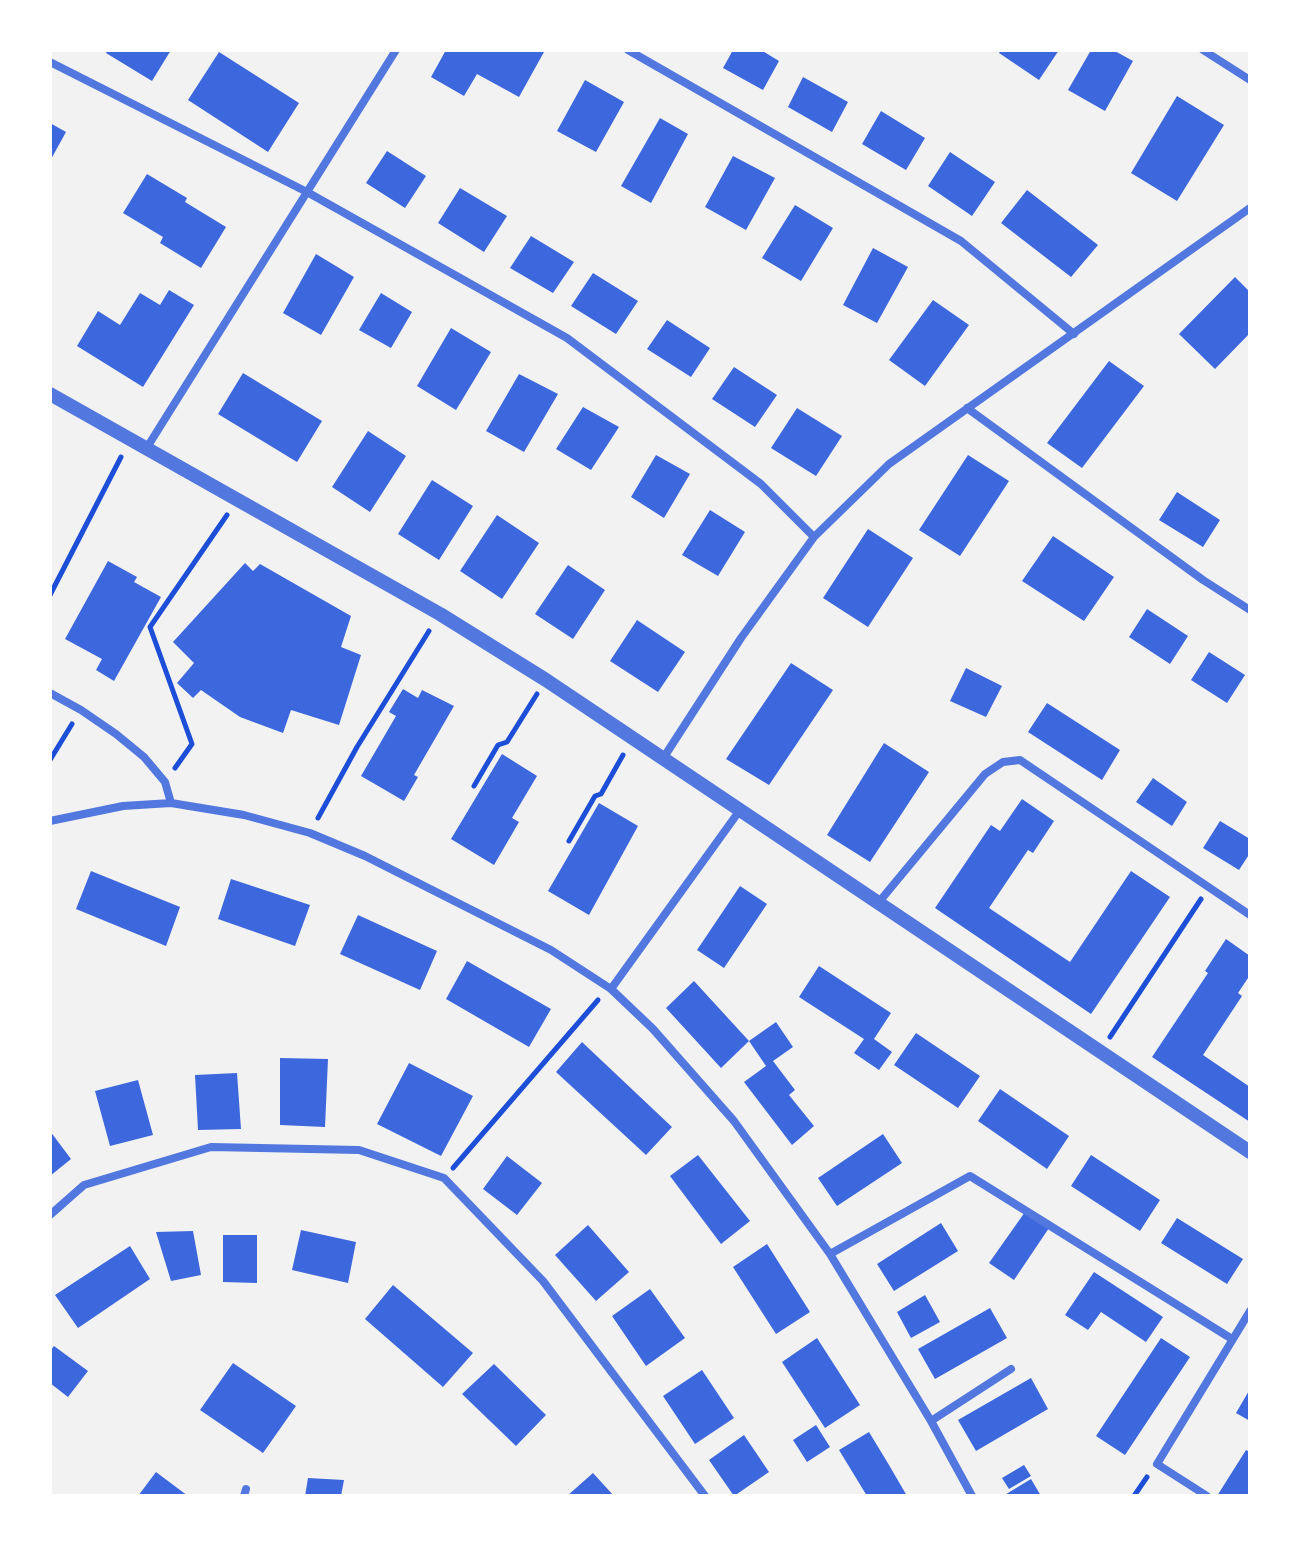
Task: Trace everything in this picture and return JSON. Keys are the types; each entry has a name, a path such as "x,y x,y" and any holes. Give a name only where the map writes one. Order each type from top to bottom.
{"street":[{"path":"146,449 396,50"},
{"path":"628,50 961,241 1074,334"},
{"path":"1203,50 1250,80"},
{"path":"50,62 307,192 567,338 761,484 814,537"},
{"path":"664,757 741,638 814,537 889,464 1249,210"},
{"path":"50,394 440,614 546,680 1250,1152"},
{"path":"967,408 1203,580 1250,610"},
{"path":"50,693 81,710 144,757 165,782 171,803"},
{"path":"879,902 985,774 1003,762 1020,760 1250,915"},
{"path":"50,821 123,806 171,803 244,815 310,833 365,856 551,950 611,989 653,1029 734,1121 830,1254 931,1421 972,1496"},
{"path":"611,989 740,809"},
{"path":"50,1215 84,1185 211,1147 359,1150 444,1178 543,1281 705,1496"},
{"path":"830,1254 970,1176 1232,1339"},
{"path":"1207,1496 1157,1464 1250,1311"},
{"path":"931,1421 1011,1369"}],"path":[{"path":"50,595 130,441"},
{"path":"165,782 192,744 150,627 237,499"},
{"path":"310,833 357,747 440,614"},
{"path":"474,786 498,745 507,742 546,680"},
{"path":"50,760 81,710"},
{"path":"569,841 595,796 601,794 633,736"},
{"path":"1100,1051 1209,888"},
{"path":"444,1178 595,1002 611,989"}],"building":[{"path":"107,50 171,50 152,81 106,53"},
{"path":"446,50 544,52 519,97 477,74 464,96 431,77"},
{"path":"733,50 761,50 779,61 763,90 723,68"},
{"path":"1001,50 1059,50 1039,80 999,53"},
{"path":"1091,50 1113,50 1133,61 1105,111 1068,90"},
{"path":"219,52 299,103 268,152 188,100"},
{"path":"803,77 848,102 832,132 788,107"},
{"path":"585,80 624,102 596,152 557,131"},
{"path":"1177,96 1224,125 1177,201 1131,173"},
{"path":"881,111 925,138 906,170 862,144"},
{"path":"660,118 688,134 651,203 621,186"},
{"path":"50,123 66,132 50,161"},
{"path":"387,151 426,176 405,208 366,183"},
{"path":"950,152 995,182 972,216 928,186"},
{"path":"733,156 775,178 746,230 705,207"},
{"path":"147,174 226,227 201,268 160,243 163,237 123,213"},
{"path":"460,188 507,216 484,252 438,223"},
{"path":"1027,190 1098,245 1071,277 1001,223"},
{"path":"795,205 833,228 801,281 762,258"},
{"path":"531,236 574,262 553,293 510,268"},
{"path":"873,248 908,267 877,323 843,305"},
{"path":"316,254 354,277 321,335 283,313"},
{"path":"593,273 638,301 616,334 571,306"},
{"path":"1235,277 1250,292 1250,333 1215,369 1179,334"},
{"path":"169,290 194,305 143,387 77,346 98,311 120,325 140,293 160,305"},
{"path":"381,293 412,312 391,348 359,330"},
{"path":"933,300 969,325 925,386 889,360"},
{"path":"667,320 710,348 691,377 647,349"},
{"path":"451,328 491,352 456,410 417,386"},
{"path":"1109,361 1144,386 1082,468 1047,443"},
{"path":"734,367 777,395 755,427 712,399"},
{"path":"243,373 322,421 297,462 218,414"},
{"path":"519,374 558,394 524,452 486,431"},
{"path":"583,407 619,427 591,470 556,449"},
{"path":"797,408 842,436 816,476 771,448"},
{"path":"368,431 406,456 370,512 332,487"},
{"path":"656,455 690,474 664,518 631,497"},
{"path":"968,455 1009,481 960,556 919,530"},
{"path":"432,480 473,506 439,560 398,534"},
{"path":"1177,492 1220,520 1203,547 1159,520"},
{"path":"710,510 745,532 718,576 682,555"},
{"path":"497,515 539,543 502,599 460,571"},
{"path":"868,529 913,558 868,627 823,598"},
{"path":"1053,536 1114,577 1084,621 1022,581"},
{"path":"108,561 137,577 134,582 161,597 114,681 96,670 102,659 65,639"},
{"path":"245,563 253,571 260,564 351,616 341,647 361,655 339,725 291,710 283,733 240,717 201,690 193,698 177,683 194,663 173,642"},
{"path":"568,565 605,590 573,639 535,614"},
{"path":"1147,609 1188,636 1170,664 1129,637"},
{"path":"637,620 685,652 658,692 610,661"},
{"path":"1209,652 1245,675 1227,703 1191,680"},
{"path":"791,663 833,690 769,785 726,759"},
{"path":"966,668 1002,686 986,717 950,701"},
{"path":"403,689 418,698 422,690 454,706 414,775 418,777 404,801 361,776 396,716 389,712"},
{"path":"1047,703 1120,750 1102,780 1028,732"},
{"path":"884,743 929,772 870,862 827,835"},
{"path":"502,754 537,776 512,818 519,822 494,865 451,839"},
{"path":"1153,778 1187,802 1172,826 1136,802"},
{"path":"1022,799 1054,821 1033,853 1028,850 989,908 1070,962 1131,871 1170,897 1091,1014 935,908 991,825 1000,831"},
{"path":"599,803 638,826 589,915 548,891"},
{"path":"1220,821 1250,839 1250,853 1239,870 1203,848"},
{"path":"91,871 180,907 166,946 76,909"},
{"path":"231,879 310,905 295,946 218,919"},
{"path":"740,886 767,904 724,968 697,950"},
{"path":"358,915 437,951 420,990 340,954"},
{"path":"1226,939 1250,956 1250,975 1238,993 1242,996 1203,1055 1250,1087 1250,1122 1152,1057 1208,973 1205,971"},
{"path":"467,961 551,1009 529,1047 446,999"},
{"path":"819,966 891,1013 874,1039 892,1052 879,1070 854,1053 864,1039 799,997"},
{"path":"694,981 749,1041 721,1068 666,1008"},
{"path":"776,1022 793,1047 773,1061 795,1090 789,1095 814,1126 792,1145 744,1082 766,1066 749,1041"},
{"path":"916,1033 980,1076 958,1108 894,1065"},
{"path":"582,1042 672,1127 646,1155 556,1072"},
{"path":"280,1058 328,1059 325,1127 280,1125"},
{"path":"409,1063 473,1096 441,1156 377,1124"},
{"path":"237,1073 241,1129 198,1130 195,1075"},
{"path":"138,1080 153,1135 110,1146 95,1091"},
{"path":"1000,1089 1069,1136 1047,1169 978,1121"},
{"path":"50,1131 71,1159 50,1176"},
{"path":"883,1134 902,1163 837,1206 818,1178"},
{"path":"698,1155 750,1221 721,1244 670,1176"},
{"path":"1091,1155 1160,1200 1140,1231 1071,1186"},
{"path":"507,1156 542,1183 517,1215 483,1189"},
{"path":"1025,1212 1049,1228 1014,1280 989,1263"},
{"path":"1177,1218 1243,1259 1227,1284 1161,1243"},
{"path":"941,1223 958,1251 894,1291 877,1264"},
{"path":"588,1225 629,1272 596,1301 555,1255"},
{"path":"301,1230 356,1242 348,1283 292,1270"},
{"path":"193,1231 201,1275 171,1281 156,1232"},
{"path":"223,1235 257,1235 257,1283 223,1282"},
{"path":"767,1244 810,1312 776,1334 733,1267"},
{"path":"130,1246 150,1279 78,1328 55,1295"},
{"path":"1094,1272 1163,1317 1146,1342 1101,1312 1088,1330 1065,1315"},
{"path":"393,1285 473,1353 443,1387 365,1319"},
{"path":"650,1289 685,1338 646,1366 612,1316"},
{"path":"925,1295 940,1322 911,1338 897,1312"},
{"path":"990,1308 1007,1338 935,1379 918,1349"},
{"path":"817,1338 860,1405 825,1428 782,1362"},
{"path":"1161,1338 1190,1357 1125,1455 1096,1436"},
{"path":"54,1346 88,1371 68,1397 50,1383 50,1351"},
{"path":"233,1363 296,1406 263,1453 200,1410"},
{"path":"494,1364 546,1415 516,1446 462,1394"},
{"path":"702,1370 734,1418 695,1444 663,1396"},
{"path":"1031,1378 1048,1409 976,1451 958,1420"},
{"path":"1250,1389 1250,1421 1236,1413"},
{"path":"816,1425 830,1447 807,1462 793,1440"},
{"path":"869,1432 907,1496 867,1496 839,1450"},
{"path":"744,1435 769,1472 734,1496 709,1460"},
{"path":"1246,1450 1250,1452 1250,1496 1217,1496"},
{"path":"1024,1465 1031,1476 1009,1489 1002,1478"},
{"path":"156,1472 188,1496 138,1496"},
{"path":"593,1473 614,1496 567,1496"},
{"path":"308,1478 344,1480 341,1496 305,1496"},
{"path":"1031,1479 1041,1496 1003,1496"}]}
